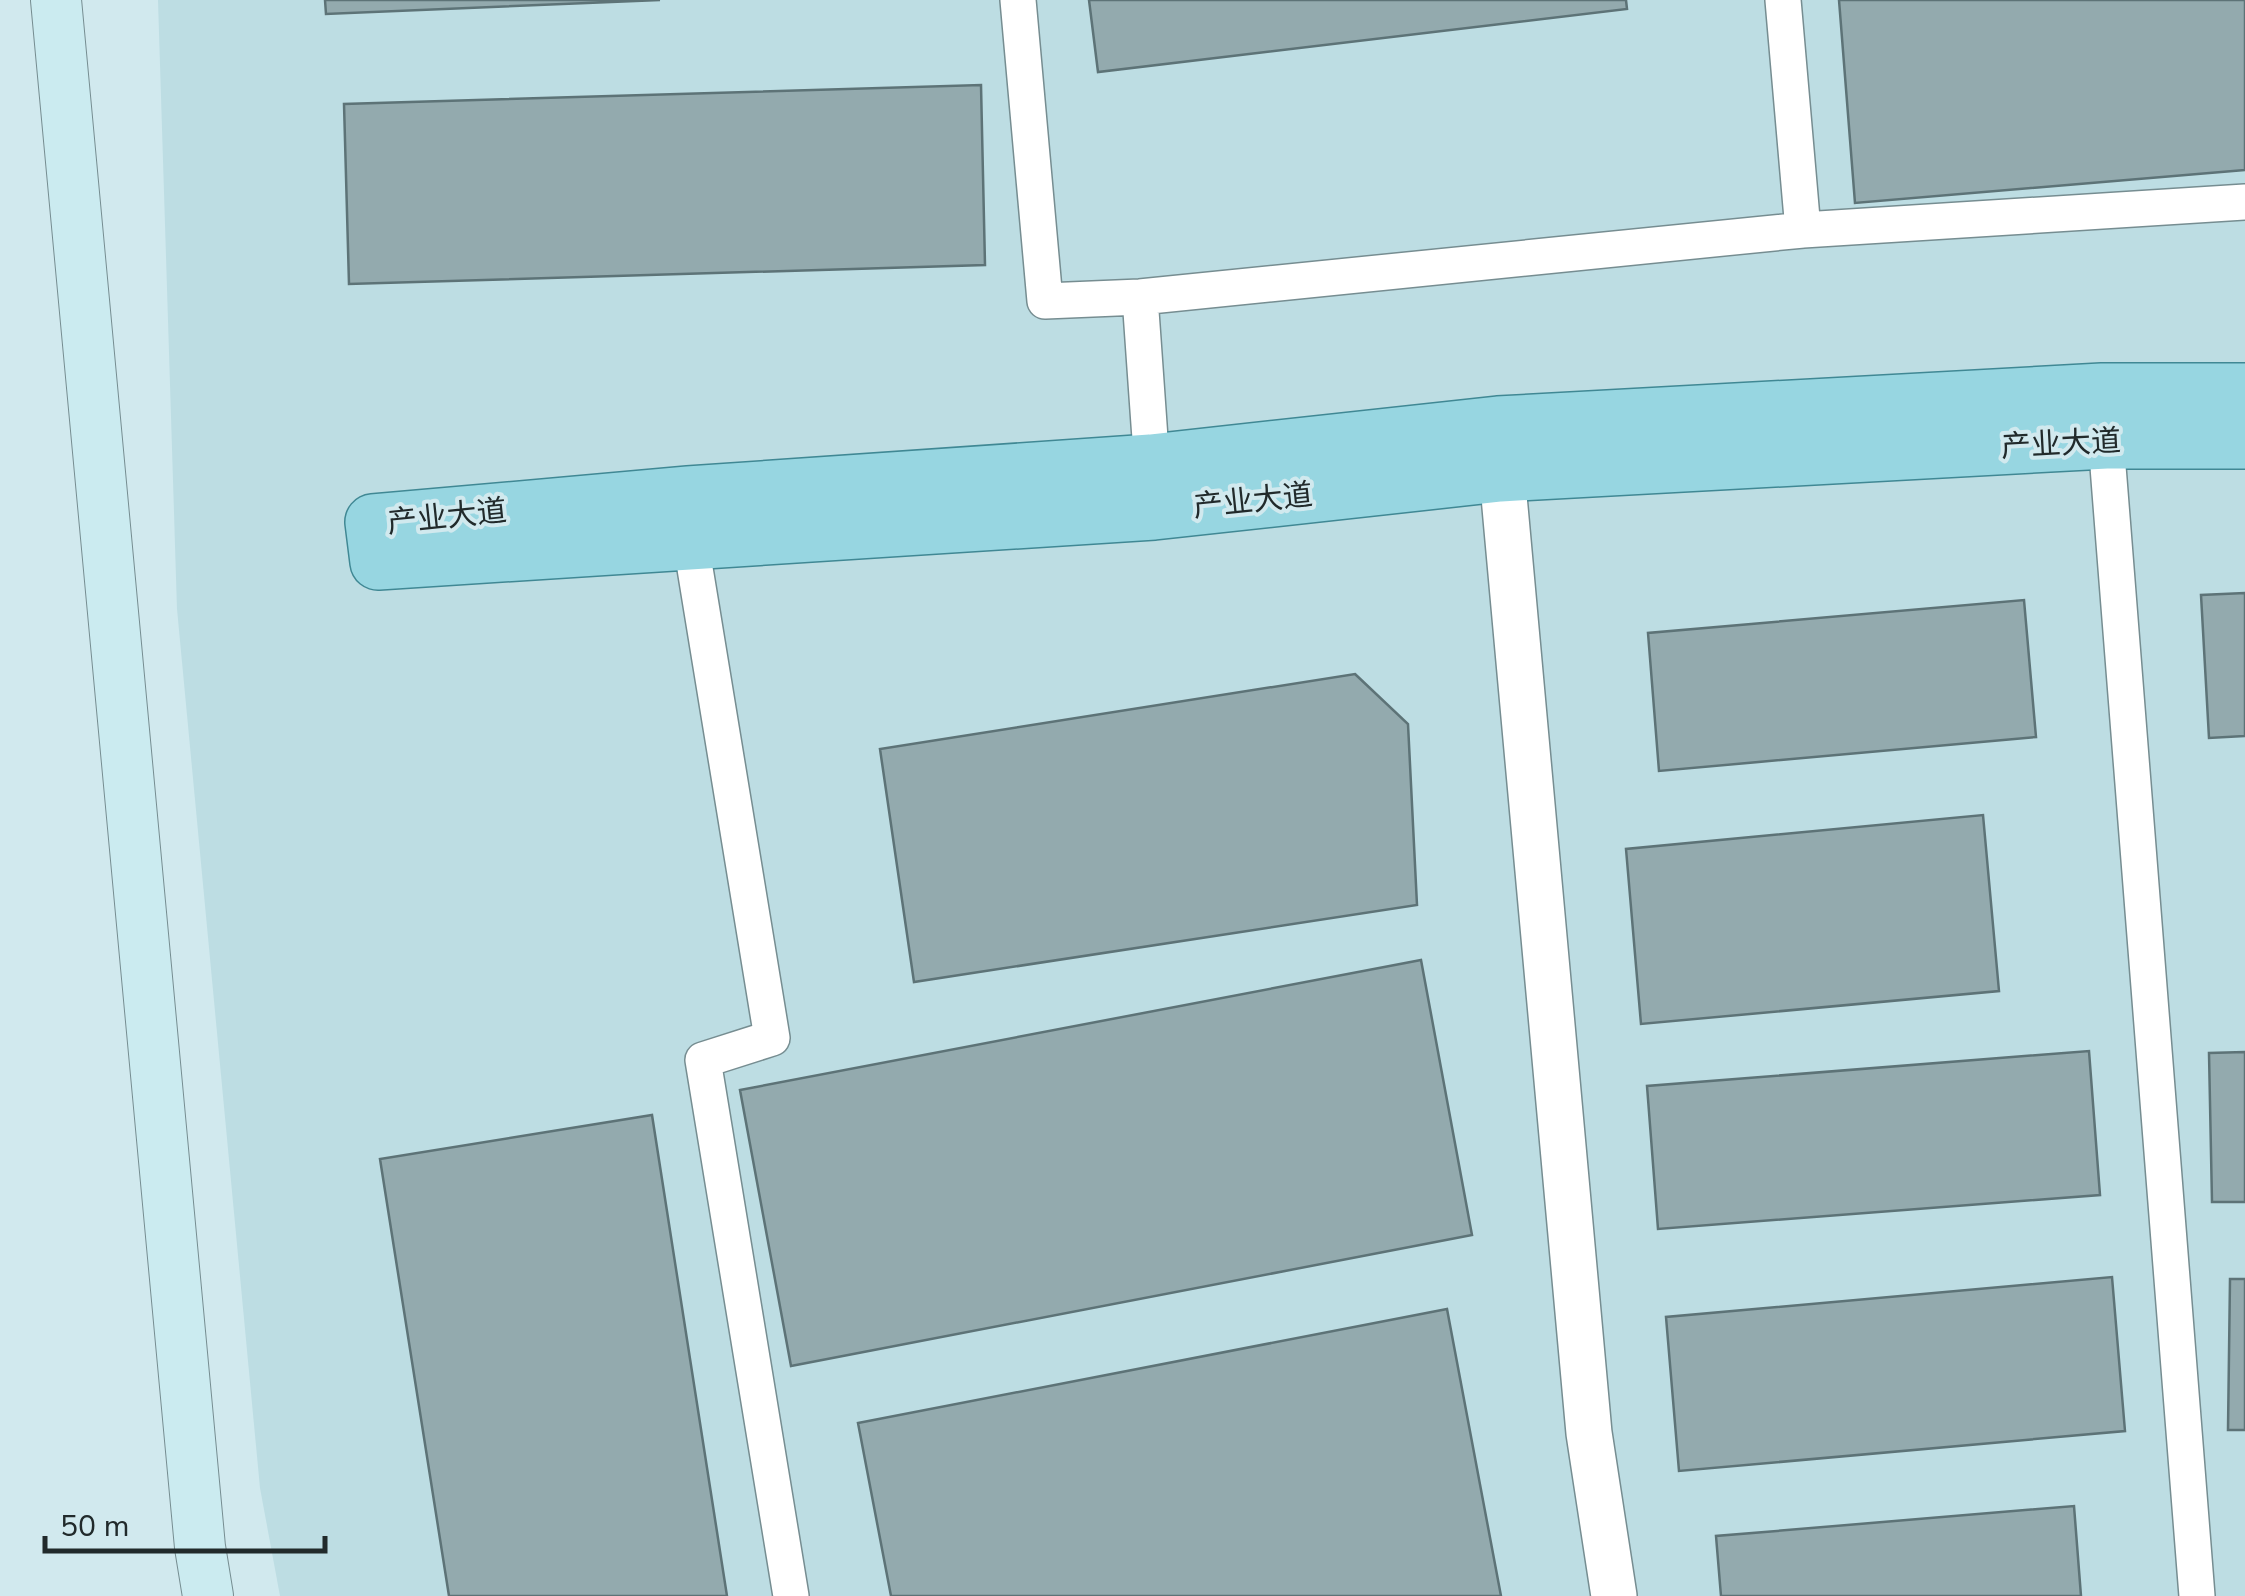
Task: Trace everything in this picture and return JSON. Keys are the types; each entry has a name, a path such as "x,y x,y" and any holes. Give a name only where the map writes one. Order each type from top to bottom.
{"main road":[{"path":"56,0 200,1547 208,1596"},
{"name":"产业大道","path":"1153,487 688,494 373,522 378,562 691,544 1499,449 2102,391 2245,391"},
{"name":"产业大道","path":"1499,449 2245,440"}],"street":[{"path":"1018,0 1046,301 1140,298 1803,230 2245,202"},
{"path":"1783,0 1803,230"},
{"path":"1140,298 1153,487"},
{"path":"2106,441 2197,1596"},
{"path":"1499,449 1588,1433 1614,1596"},
{"path":"691,544 772,1038 703,1060 791,1596"}],"shaded area":[{"path":"158,0 2245,0 2245,1596 280,1596 260,1488 177,609"}],"building":[{"path":"325,0 660,0 326,14"},
{"path":"1089,0 1626,0 1627,9 1098,72"},
{"path":"1839,0 2245,0 2245,170 1855,203"},
{"path":"981,85 985,265 349,284 344,104"},
{"path":"2245,593 2245,736 2209,738 2201,595"},
{"path":"2024,600 2036,737 1659,771 1648,633"},
{"path":"1355,674 1408,724 1417,905 914,982 880,749"},
{"path":"1983,815 1999,991 1641,1024 1626,849"},
{"path":"1421,960 1472,1235 791,1366 740,1090"},
{"path":"2089,1051 2100,1195 1658,1229 1647,1086"},
{"path":"2245,1052 2245,1202 2212,1202 2209,1053"},
{"path":"652,1115 727,1596 449,1596 380,1159"},
{"path":"2112,1277 2125,1431 1679,1471 1666,1317"},
{"path":"2230,1279 2245,1279 2245,1430 2228,1430"},
{"path":"1447,1309 1501,1596 891,1596 858,1423"},
{"path":"2074,1506 2081,1596 1721,1596 1716,1536"}]}
